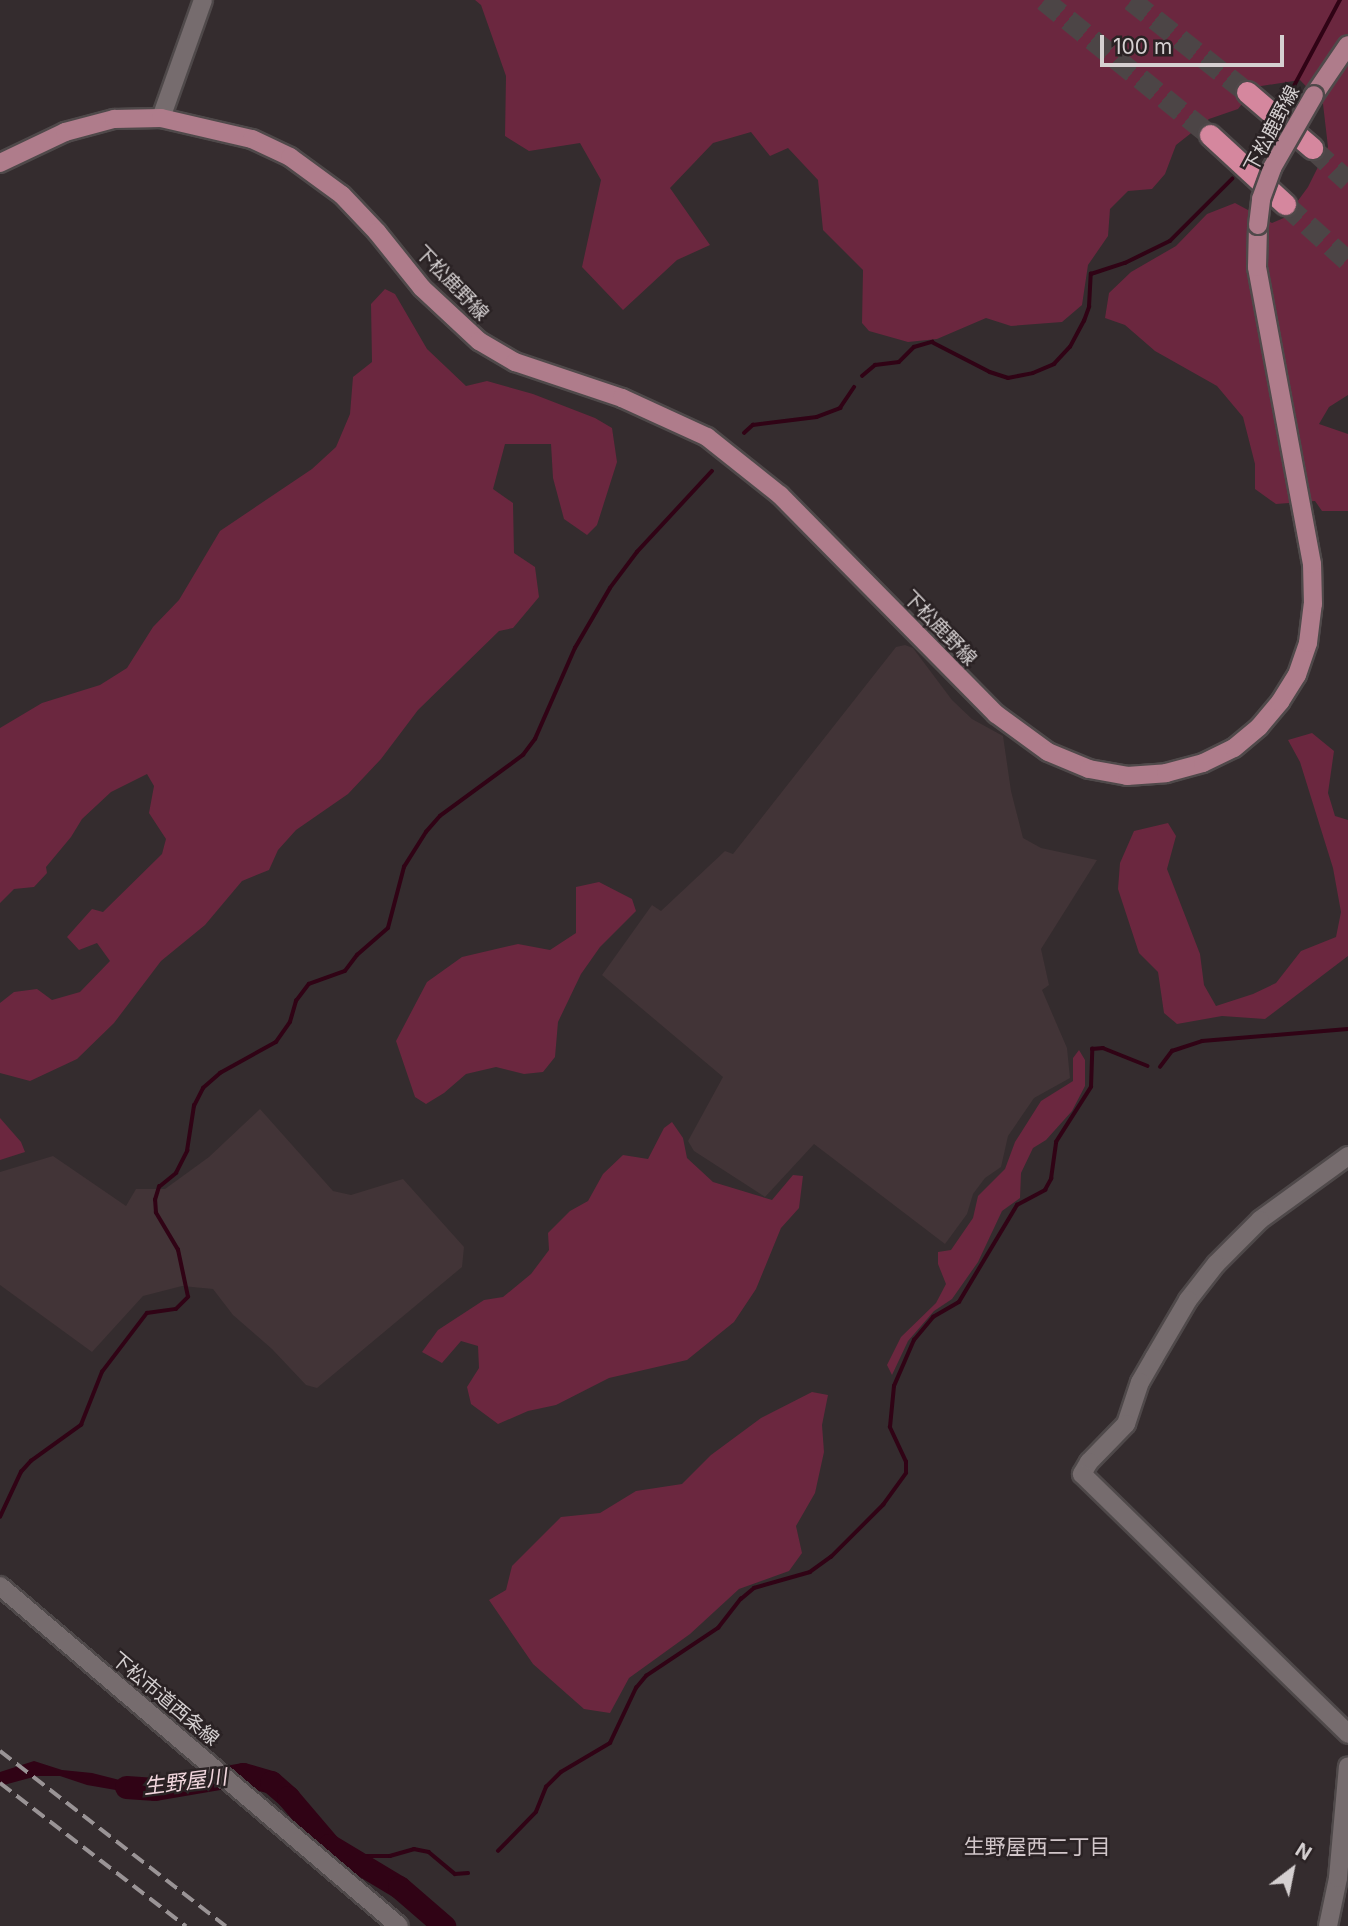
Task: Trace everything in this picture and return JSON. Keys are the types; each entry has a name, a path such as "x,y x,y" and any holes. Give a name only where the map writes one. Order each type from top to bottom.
{"highway":[{"path":"1247,92 1312,148"},
{"path":"1210,135 1285,204"}],"main road":[{"name":"下松鹿野線","path":"0,163 65,132 114,119 161,118 252,139 290,156 341,195 377,232 422,288 479,341 515,362 634,402 707,437 780,495 996,714 1048,752 1089,769 1127,776 1166,773 1190,767 1234,748 1259,727 1280,702 1297,675 1308,643 1313,604 1312,564 1258,267 1258,225 1261,199 1272,168 1314,95 1348,45"}],"street":[{"path":"161,118 203,0"},
{"path":"1348,1156 1260,1220 1216,1264 1188,1300 1140,1382 1126,1424 1082,1474 1348,1735 1345,1745 1348,1760"},
{"name":"下松市道西条線","path":"0,1586 399,1926"},
{"path":"1328,1926 1338,1878 1348,1766"}],"shaded area":[{"path":"475,0 1348,0 1348,395 1329,407 1319,424 1348,434 1348,511 1322,511 1315,501 1276,504 1255,489 1255,464 1243,417 1217,386 1155,351 1125,325 1105,318 1109,293 1131,272 1176,246 1207,214 1235,203 1272,223 1286,217 1308,187 1328,147 1323,104 1300,80 1255,87 1238,109 1209,119 1176,145 1165,174 1152,189 1128,191 1110,209 1108,236 1088,265 1082,305 1062,322 1011,326 986,318 937,339 908,342 869,331 862,323 863,270 823,230 818,180 788,148 770,156 751,132 713,143 670,188 710,245 677,260 623,310 582,267 601,180 580,143 529,151 505,136 506,76 481,5"},
{"path":"385,289 395,294 427,349 466,386 487,381 533,394 595,418 612,428 617,462 597,525 587,535 564,519 553,478 551,444 505,444 493,489 513,503 514,553 535,567 539,597 513,628 499,631 418,710 381,759 348,794 296,830 278,850 269,870 242,881 205,925 161,961 114,1023 77,1059 30,1081 0,1073 0,1003 14,992 37,989 52,1000 80,992 110,961 97,943 79,950 67,937 92,909 103,912 162,854 166,839 149,813 154,786 147,774 111,792 82,819 46,867 47,873 34,887 14,889 0,903 0,728 42,703 100,685 127,668 153,627 179,600 220,531 312,469 336,447 350,414 353,377 372,362 371,304"},
{"path":"905,645 913,648 952,700 972,719 1003,736 1011,791 1023,838 1041,848 1097,860 1041,949 1049,985 1042,990 1067,1048 1070,1078 1034,1098 1008,1136 1001,1167 985,1178 973,1194 967,1214 945,1244 814,1144 765,1197 694,1151 688,1141 723,1077 602,975 652,905 661,911 725,851 733,854 896,647"},
{"path":"1312,733 1334,751 1328,793 1335,816 1348,820 1348,956 1265,1019 1222,1016 1177,1024 1164,1013 1158,972 1139,953 1118,889 1120,863 1134,831 1168,823 1176,836 1167,869 1200,954 1204,985 1216,1006 1276,983 1301,951 1336,937 1341,912 1333,868 1300,762 1288,740"},
{"path":"599,882 632,899 636,911 600,947 581,974 558,1022 555,1057 543,1072 524,1074 496,1067 466,1074 426,1104 415,1097 396,1041 427,982 462,957 518,944 550,950 576,933 576,887"},
{"path":"1079,1050 1085,1060 1085,1086 1072,1111 1046,1140 1033,1148 1021,1173 1020,1198 1002,1211 978,1262 952,1299 934,1311 908,1341 892,1375 887,1365 901,1337 936,1303 946,1284 938,1264 938,1252 951,1250 973,1218 978,1196 1005,1169 1015,1142 1041,1101 1073,1081 1073,1058"},
{"path":"260,1109 333,1191 351,1195 403,1179 464,1247 462,1267 317,1388 306,1385 272,1349 233,1315 213,1289 182,1286 143,1296 92,1352 0,1285 0,1172 53,1156 126,1206 136,1189 165,1189 209,1157"},
{"path":"0,1118 21,1142 25,1152 0,1160"},
{"path":"672,1122 683,1138 687,1158 713,1182 772,1200 793,1175 803,1176 799,1208 781,1228 756,1289 734,1322 687,1360 609,1378 556,1405 528,1411 498,1424 471,1404 467,1387 479,1368 478,1346 461,1341 442,1363 422,1352 438,1330 484,1300 503,1297 531,1274 549,1250 548,1233 570,1211 588,1201 603,1174 623,1155 648,1159 664,1128"},
{"path":"812,1392 828,1395 822,1425 824,1452 815,1493 796,1526 802,1553 789,1571 739,1589 690,1634 629,1678 610,1713 584,1709 533,1664 489,1600 506,1590 512,1566 561,1517 600,1513 636,1491 682,1484 711,1455 761,1418"},
{"path":"34,1761 62,1770 92,1773 155,1789 133,1793 87,1785 60,1776 37,1776 0,1786 0,1772"}],"waterway":[{"path":"1286,101 1340,0"},
{"path":"1255,149 1266,136"},
{"path":"862,376 875,365 899,362 914,347 932,342 990,372 1008,378 1033,373 1054,364 1070,347 1084,321 1089,307 1091,274 1125,263 1170,241 1232,179"},
{"path":"744,433 753,425 817,417 840,408 854,387"},
{"path":"0,1517 21,1472 31,1461 81,1425 102,1372 147,1313 176,1309 188,1297 178,1250 156,1213 155,1200 159,1187 176,1173 187,1151 194,1106 203,1088 220,1073 276,1042 290,1022 296,1001 309,984 345,971 357,955 388,928 404,867 426,832 440,816 523,755 535,739 575,648 610,588 637,552 712,471"},
{"path":"1160,1067 1172,1051 1202,1041 1348,1029"},
{"path":"498,1851 536,1812 546,1787 561,1772 610,1743 636,1688 646,1676 718,1628 741,1599 754,1588 810,1572 831,1557 883,1505 906,1473 906,1462 890,1427 894,1386 914,1340 933,1317 959,1302 1017,1205 1045,1190 1051,1179 1056,1142 1091,1087 1092,1049 1103,1048 1148,1066"},
{"name":"生野屋川","path":"126,1787 155,1789 243,1774 271,1782 288,1797 329,1845 399,1887 444,1926"},
{"path":"347,1856 390,1856 414,1849 429,1852 455,1874 468,1873"}],"tunnel":[{"path":"1044,0 1210,135"},
{"path":"1131,0 1247,92"},
{"path":"1312,148 1348,181"},
{"path":"1285,204 1348,261"}],"railway":[{"path":"0,1751 226,1926"},
{"path":"0,1783 186,1926"}],"district":[{"name":"生野屋西二丁目","path":"1037,1847"}]}
